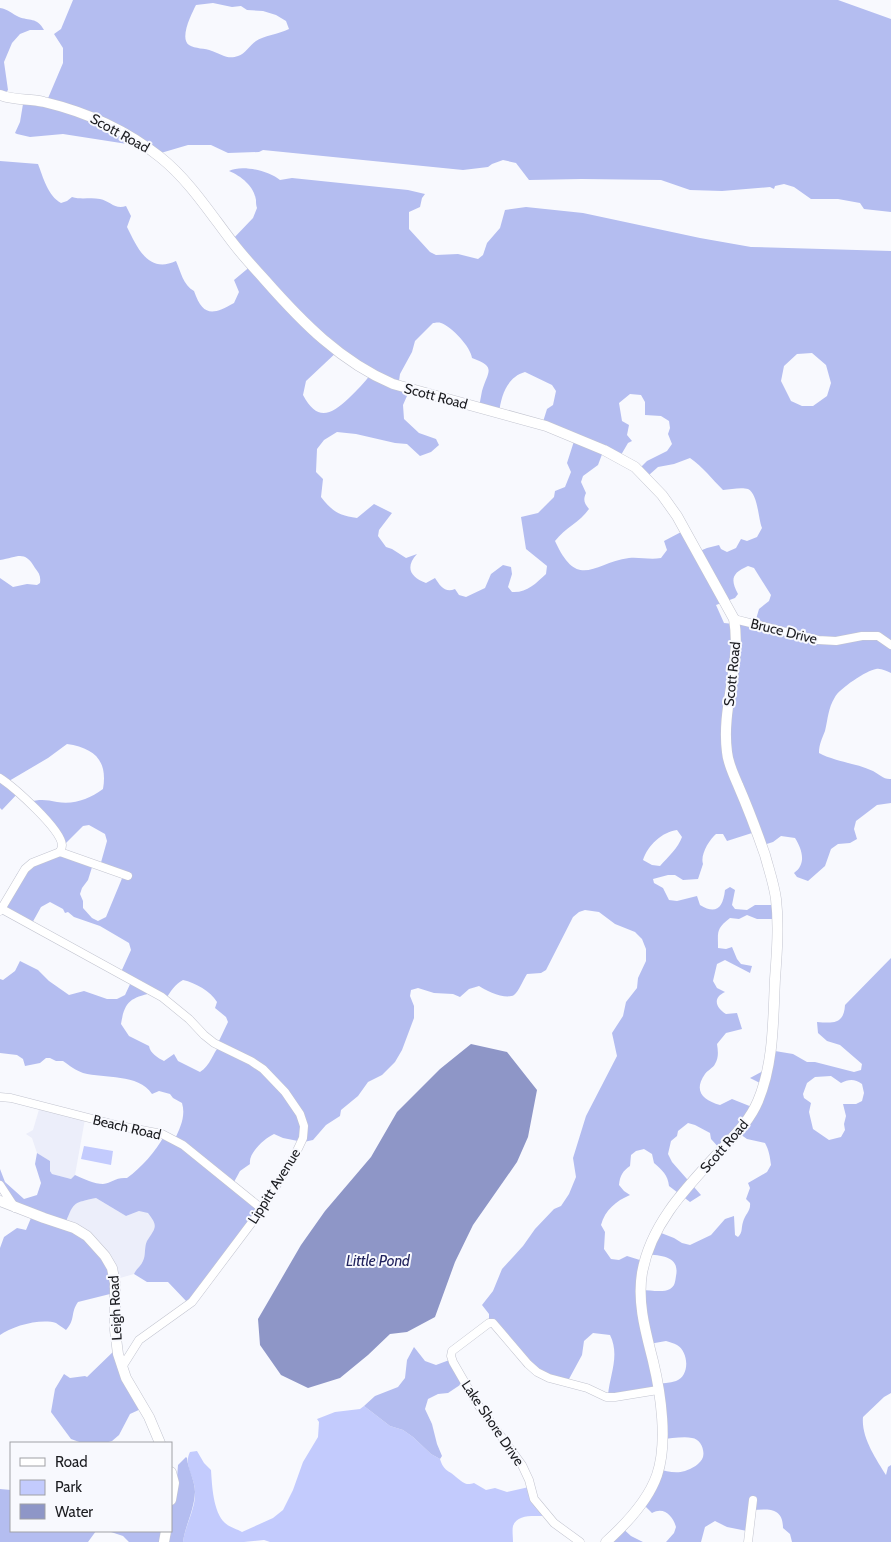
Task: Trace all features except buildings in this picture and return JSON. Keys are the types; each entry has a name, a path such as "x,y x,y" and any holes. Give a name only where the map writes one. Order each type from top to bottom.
{"street":[{"name":"Scott Road","path":"0,95 16,100 43,102 86,114 127,135 154,152 190,186 235,245 286,303 344,357 374,376 393,384 546,426 604,450 635,467 662,495 677,516 734,619 737,636 736,656 725,738 727,757 763,851 776,899 778,926 772,1044 762,1092 755,1108 740,1129 669,1210 648,1252 642,1275 642,1319 658,1390 663,1438 660,1463 652,1488 630,1518 606,1542"},
{"name":"Bruce Drive","path":"734,619 818,640 836,641 862,636 878,636 891,645"},
{"path":"0,778 26,798 54,830 61,841 62,848 60,852"},
{"path":"0,910 25,869 32,863 60,852 128,876"},
{"name":"Lippitt Avenue","path":"0,910 162,997 190,1019 214,1043 251,1060 263,1069 285,1092 300,1114 304,1126 303,1138 296,1155 262,1209 192,1302 140,1340 122,1367"},
{"name":"Beach Road","path":"0,1097 162,1134 183,1145 262,1209"},
{"path":"0,1185 15,1208"},
{"name":"Leigh Road","path":"0,1201 82,1232 105,1256 114,1274 116,1341 122,1367 131,1387 154,1425 160,1442"},
{"name":"Lake Shore Drive","path":"580,1542 554,1523 534,1500 529,1480 522,1465 476,1402 451,1356 452,1351 481,1328 489,1323 493,1323 528,1364 537,1372 549,1378 587,1388 606,1397 615,1398 658,1390"},
{"path":"172,1476 174,1483 172,1494"},
{"path":"748,1542 753,1500"}],"shaded area":[{"path":"73,0 838,0 891,19 891,212 864,209 860,203 838,199 811,199 794,187 784,184 775,186 774,189 770,187 722,191 690,190 661,180 529,180 516,163 503,160 488,167 463,170 263,150 259,152 228,153 211,145 188,145 154,155 140,146 63,134 30,137 17,134 15,133 20,122 23,104 46,103 63,63 63,48 54,34 61,29","holes":["213,3 232,7 241,6 247,10 263,11 276,15 286,21 289,29 259,39 241,55 234,57 194,47 186,42 185,37 189,19 196,5"]},
{"path":"0,8 8,10 19,17 36,21 44,30 30,30 20,34 12,43 4,62 8,90 3,96 0,95"},
{"path":"0,161 38,164 49,191 61,203 72,197 100,199 119,207 126,206 131,216 127,227 140,250 151,261 158,264 176,261 185,282 194,291 201,306 210,311 220,310 234,303 239,292 234,280 252,265 231,241 253,218 257,208 255,195 250,186 229,171 241,168 262,171 280,180 292,178 408,190 425,194 420,207 409,212 409,229 430,252 436,255 458,254 478,259 483,255 487,243 500,228 505,210 526,207 583,213 751,247 891,251 891,673 880,669 872,670 842,689 833,701 830,709 819,753 866,768 884,778 891,779 891,803 877,805 856,821 854,829 857,839 850,843 838,844 831,849 825,866 808,881 797,877 794,873 802,861 800,847 795,838 781,836 773,842 757,847 752,833 727,841 723,834 716,834 704,852 703,864 698,879 683,880 675,875 668,875 653,879 654,883 663,888 669,900 677,901 697,896 700,905 710,909 718,908 725,890 730,887 735,890 732,905 735,909 747,910 755,905 773,905 773,919 757,919 747,915 739,919 730,918 722,925 719,931 718,948 726,949 732,947 741,964 752,966 750,973 725,960 717,964 713,981 717,988 725,992 718,997 718,1006 726,1014 737,1013 742,1029 726,1033 717,1044 718,1054 716,1061 713,1067 705,1074 700,1085 700,1090 705,1097 720,1105 732,1099 752,1107 762,1084 750,1078 767,1069 775,1051 793,1054 807,1062 815,1062 854,1072 861,1070 862,1064 840,1045 827,1041 818,1033 817,1022 832,1022 840,1019 845,1005 891,958 891,1393 884,1397 863,1417 863,1425 867,1440 886,1475 888,1467 891,1465 891,1542 792,1542 790,1534 783,1528 780,1516 774,1511 764,1509 752,1510 747,1531 727,1527 715,1521 705,1527 701,1542 666,1542 674,1533 676,1527 673,1519 664,1511 652,1513 640,1501 657,1469 681,1472 693,1468 700,1462 703,1457 703,1448 700,1442 688,1437 661,1439 656,1389 608,1395 614,1365 613,1342 610,1335 593,1333 584,1341 582,1355 569,1379 544,1373 533,1367 515,1351 489,1321 489,1314 482,1305 493,1291 502,1269 523,1246 535,1229 554,1209 561,1206 569,1194 576,1177 573,1158 586,1116 617,1056 612,1033 623,1016 626,1002 637,988 638,978 646,961 646,949 642,939 635,932 615,924 599,912 585,910 573,917 546,970 541,973 527,974 514,995 501,996 479,986 469,989 460,997 453,994 434,993 418,988 411,990 410,996 414,1006 414,1018 402,1050 395,1062 382,1075 368,1082 358,1096 341,1110 340,1116 326,1125 313,1140 299,1143 298,1141 274,1134 258,1146 252,1155 250,1164 240,1171 234,1182 259,1208 195,1300 187,1302 168,1282 147,1282 134,1274 143,1261 146,1243 155,1227 154,1221 148,1213 139,1211 126,1216 96,1198 79,1202 73,1206 66,1222 105,1258 114,1293 78,1302 74,1309 71,1323 66,1330 56,1323 35,1322 19,1326 0,1335 0,1248 4,1237 17,1228 26,1230 31,1218 17,1206 0,1186 0,1169 5,1182 24,1199 37,1195 41,1183 35,1164 37,1153 50,1161 50,1171 52,1174 71,1179 75,1175 85,1180 103,1184 119,1178 127,1178 148,1159 164,1136 175,1139 182,1122 183,1108 182,1103 170,1094 159,1091 152,1094 146,1087 130,1080 83,1073 63,1061 56,1061 50,1058 46,1058 40,1063 25,1066 23,1059 17,1055 0,1053 0,979 3,980 15,971 20,961 38,970 49,981 69,995 84,991 107,999 117,999 125,995 132,980 121,972 131,950 129,943 100,926 74,917 68,912 65,913 63,909 50,902 41,907 31,925 1,908 17,874 28,862 57,851 93,864 88,880 80,894 83,908 92,918 98,921 106,917 123,876 100,866 107,841 105,834 89,825 83,826 61,848 60,840 29,802 43,800 63,803 75,802 92,796 103,789 104,779 101,763 92,752 67,744 48,758 9,781 19,792 2,810 0,808 0,578 13,587 27,584 37,585 40,583 40,576 27,558 20,556 0,560","holes":["433,323 441,323 450,328 468,348 472,358 488,367 489,370 479,407 499,413 501,400 506,388 519,374 525,372 552,385 556,391 553,405 547,409 542,425 575,438 567,463 571,472 565,487 555,491 554,497 538,513 521,517 526,549 547,566 546,574 522,591 512,592 508,587 512,574 511,567 503,565 491,574 485,588 466,597 459,595 455,589 448,590 443,588 435,578 426,583 421,581 413,575 410,567 417,554 406,558 386,547 378,536 379,530 392,513 374,504 357,518 350,517 336,512 321,497 323,479 316,472 317,449 324,440 337,432 407,444 420,456 431,452 439,445 436,439 419,433 404,419 403,405 410,389 399,381 400,374 412,352 415,341","339,350 371,374 349,398 330,412 324,413 313,409 303,395 306,381","812,353 826,365 831,383 827,396 813,406 802,406 791,401 781,381 784,366 797,354","630,394 641,395 645,402 645,415 661,416 669,421 670,428 668,434 672,444 667,451 647,461 639,469 649,475 658,467 690,458 723,490 748,489 756,501 762,528 757,537 747,541 741,539 736,548 727,552 721,549 719,545 695,553 683,531 664,541 667,550 661,558 629,558 587,570 579,570 571,565 563,556 555,541 589,509 584,501 586,493 581,482 583,476 598,465 604,449 621,455 628,443 632,441 627,435 629,425 622,421 619,403","748,566 754,568 771,595 769,601 759,609 754,626 724,623 716,605 735,598 738,594 733,580 736,574","677,830 682,837 678,845 660,866 652,865 643,860 652,844 666,833","183,980 198,985 207,991 217,1002 215,1008 226,1017 228,1022 218,1043 220,1045 207,1066 200,1072 178,1061 174,1054 164,1061 159,1058 149,1046 129,1036 121,1024 127,1004 135,998 155,992 166,999","831,1076 841,1083 852,1080 862,1084 864,1093 862,1101 856,1104 843,1104 846,1116 845,1130 841,1137 829,1140 813,1129 809,1112 811,1103 804,1098 803,1094 807,1083 815,1077","688,1123 710,1133 711,1139 721,1150 737,1132 747,1139 765,1143 771,1165 767,1172 748,1183 750,1188 746,1199 750,1206 738,1237 735,1235 734,1216 725,1219 711,1235 690,1245 656,1231 647,1254 669,1258 673,1261 677,1269 675,1282 673,1287 667,1290 642,1290 643,1261 627,1256 619,1260 611,1259 604,1249 605,1232 601,1225 605,1215 612,1207 630,1195 624,1191 619,1182 622,1174 630,1166 631,1155 636,1151 644,1149 652,1154 654,1163 666,1176 669,1186 690,1202 701,1195 672,1162 668,1154 671,1141 677,1136 678,1131","666,1341 676,1344 684,1353 686,1358 684,1374 681,1378 669,1383 656,1384 649,1344"]},
{"path":"40,1106 85,1119 75,1175 71,1179 52,1174 50,1171 50,1161 37,1153 32,1138 26,1134 33,1130"},
{"path":"96,1198 126,1216 139,1211 148,1212 154,1220 154,1233 146,1243 144,1260 134,1274 113,1280 66,1222 72,1206 78,1202"},
{"path":"414,1347 425,1361 436,1365 452,1359 463,1383 448,1393 438,1394 428,1399 425,1409 442,1456 440,1459 431,1454 403,1430 390,1426 364,1406 375,1396 398,1387 405,1378 407,1360"},
{"path":"116,1349 143,1408 130,1414 119,1435 112,1441 79,1442 71,1439 51,1412 55,1389 64,1374 70,1378 87,1377"},
{"path":"187,1458 195,1492 183,1542 129,1542 123,1536 111,1532 172,1532 172,1482 177,1478 178,1465"},
{"path":"0,1489 10,1490 10,1532 95,1532 88,1542 0,1542"},
{"path":"620,1526 631,1536 643,1542 602,1542"}],"green space":[{"path":"84,1146 113,1151 111,1165 81,1159"},
{"path":"364,1406 390,1426 403,1430 413,1437 431,1454 440,1459 445,1469 464,1483 474,1483 486,1490 495,1488 507,1492 529,1487 543,1511 543,1516 526,1516 518,1519 513,1526 513,1542 270,1542 264,1540 244,1542 183,1542 195,1498 188,1462 190,1452 197,1451 211,1470 214,1498 221,1518 227,1524 242,1532 273,1518 283,1510 293,1490 303,1462 318,1437 319,1422 317,1419 335,1412 360,1409"}],"water":[{"name":"Little Pond","path":"471,1044 507,1052 537,1090 528,1137 517,1162 473,1225 455,1262 435,1317 407,1332 390,1334 340,1378 308,1388 281,1375 260,1345 258,1319 301,1245 325,1211 371,1157 397,1112 440,1069"}]}
